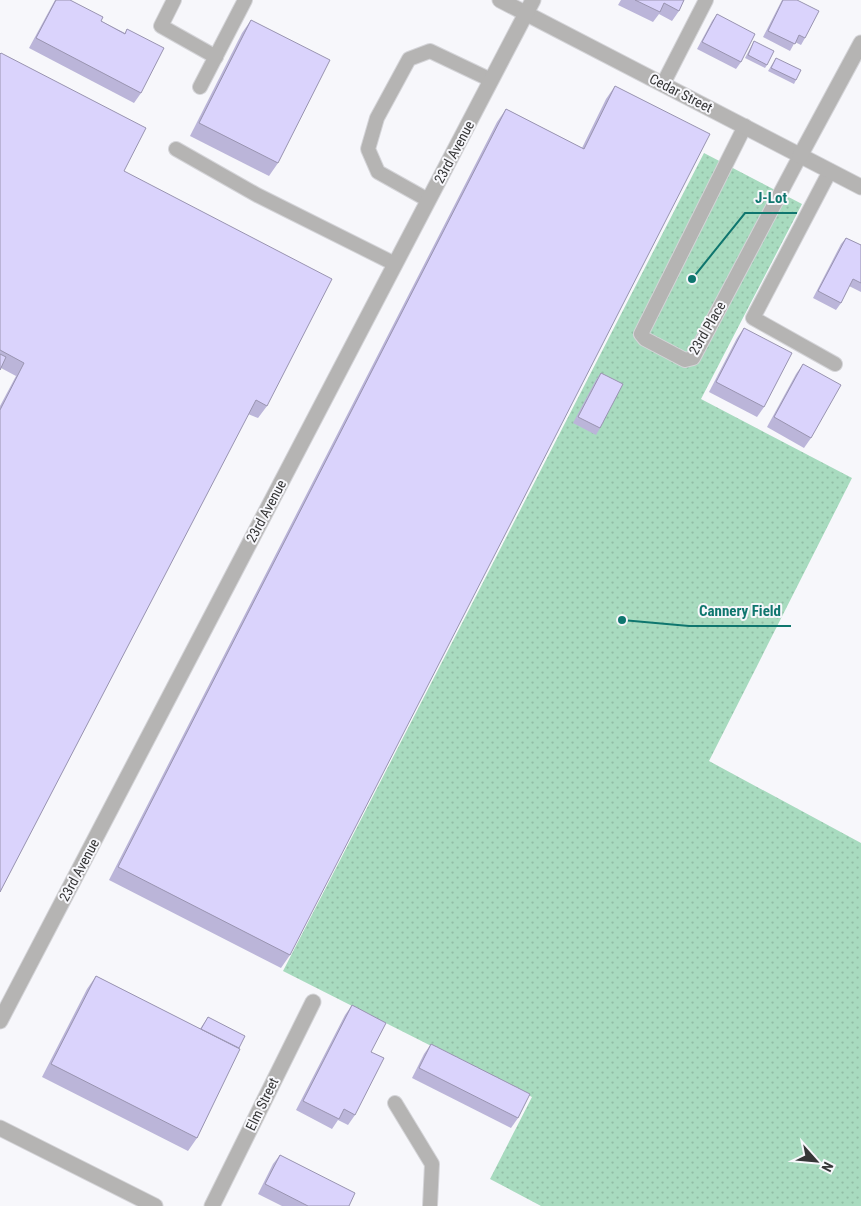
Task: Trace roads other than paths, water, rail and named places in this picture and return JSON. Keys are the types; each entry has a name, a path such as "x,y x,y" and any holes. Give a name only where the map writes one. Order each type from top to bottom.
{"street":[{"name":"Cedar Street","path":"500,0 530,7 663,84 861,187"},
{"name":"23rd Avenue","path":"0,1021 530,7"},
{"name":"23rd Place","path":"800,156 861,43"},
{"name":"Elm Street","path":"212,1206 313,1002"},
{"path":"0,1128 155,1206"}],"lane":[{"path":"174,0 161,26 216,57"},
{"path":"200,87 245,0"},
{"path":"663,84 706,0"},
{"path":"428,200 378,172 368,149 377,118 409,59 430,51 491,80"},
{"name":"23rd Place","path":"744,126 641,334 645,339 685,360 693,358 800,156"},
{"path":"176,149 258,196 395,264"},
{"path":"830,171 753,318 835,364"},
{"path":"396,1104 432,1164 430,1206"}],"place":[{"name":"J-Lot","path":"692,279"},
{"name":"Cannery Field","path":"622,620"}]}
